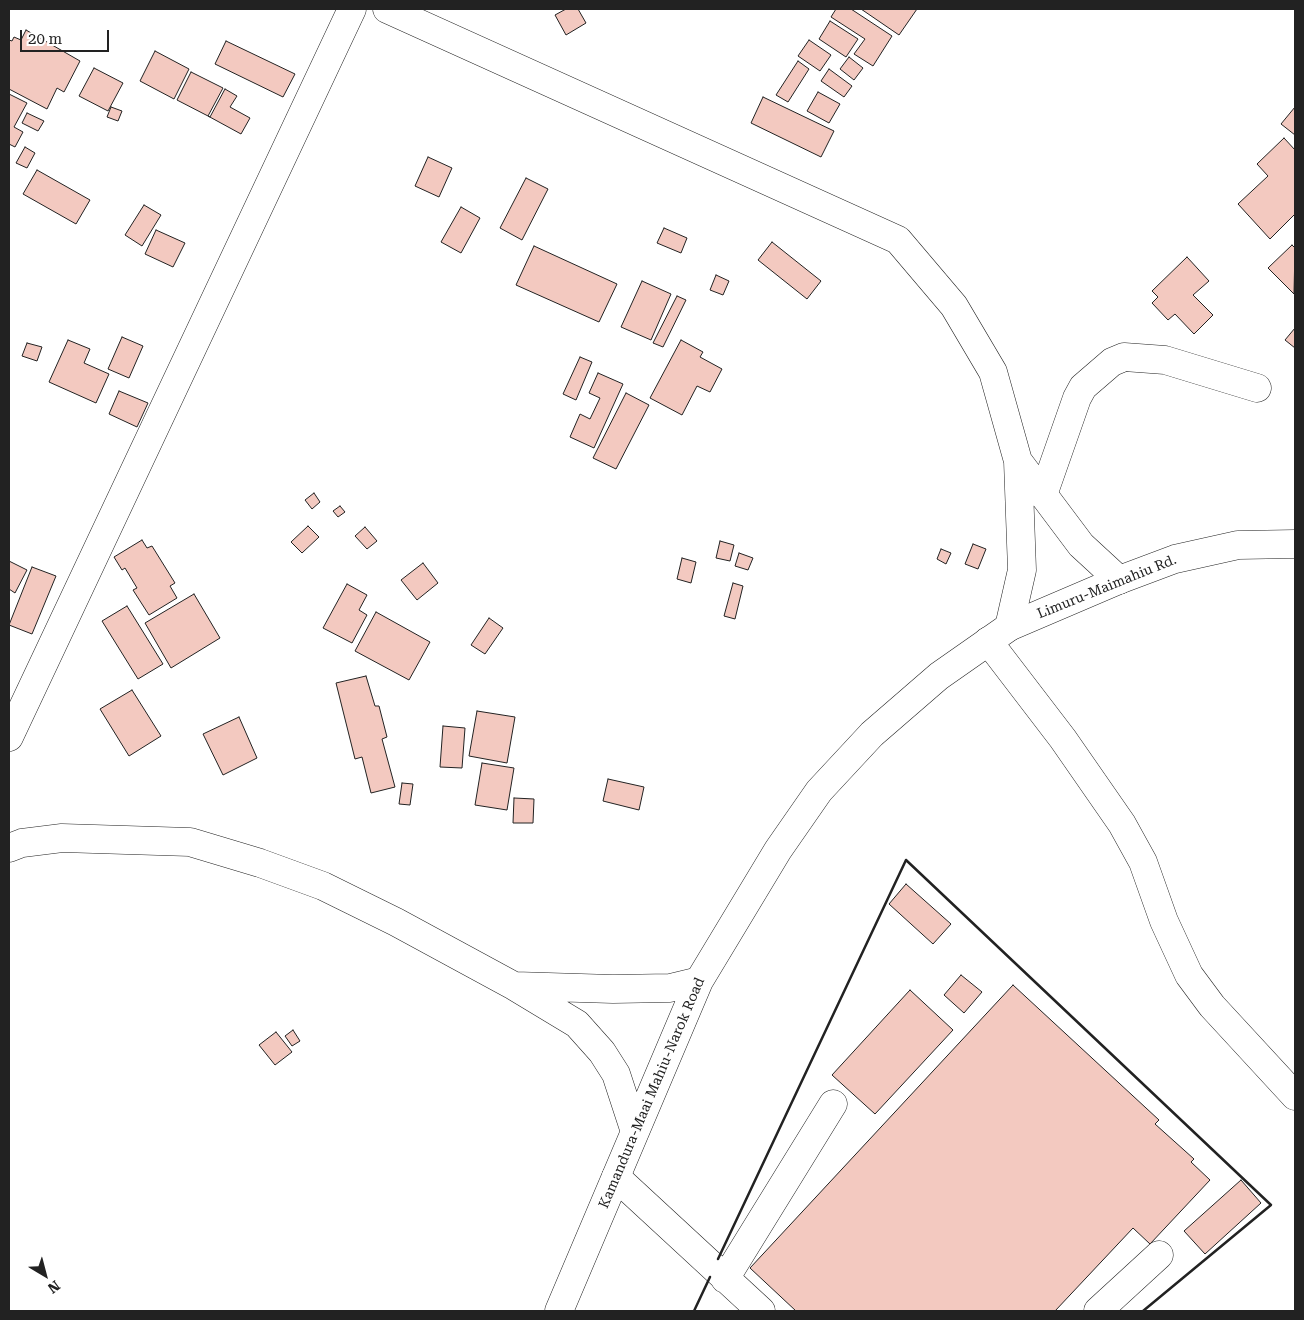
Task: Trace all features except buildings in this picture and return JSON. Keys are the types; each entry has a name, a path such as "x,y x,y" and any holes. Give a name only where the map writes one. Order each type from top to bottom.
{"main road":[{"path":"9,737 352,9"},
{"path":"387,9 898,240 954,306 993,372 1018,461 1022,570 998,634 1063,739 1122,824 1143,862 1164,920 1189,974 1212,1006 1295,1096"},
{"path":"1043,495 1077,398 1083,387 1112,362 1124,357 1165,360 1257,388"},
{"path":"1018,461 1081,545 1119,580"},
{"name":"Limuru-Maimahiu Rd.","path":"998,634 1119,580 1175,559 1238,545 1295,544"},
{"name":"Kamandura-Maai Mahiu-Narok Road","path":"559,1311 699,981 778,850 818,791 872,734 938,676 998,634"},
{"path":"9,848 22,843 62,838 190,842 260,863 323,886 396,922 514,986 577,1024 602,1052 616,1074 635,1132"},
{"path":"514,986 613,990 670,988 699,981"},
{"path":"726,1279 833,1104"},
{"path":"616,1177 761,1311"},
{"path":"1098,1311 1159,1255"}],"wall":[{"path":"718,1259 906,860 1271,1205 1143,1311"},
{"path":"694,1311 710,1277"}]}
